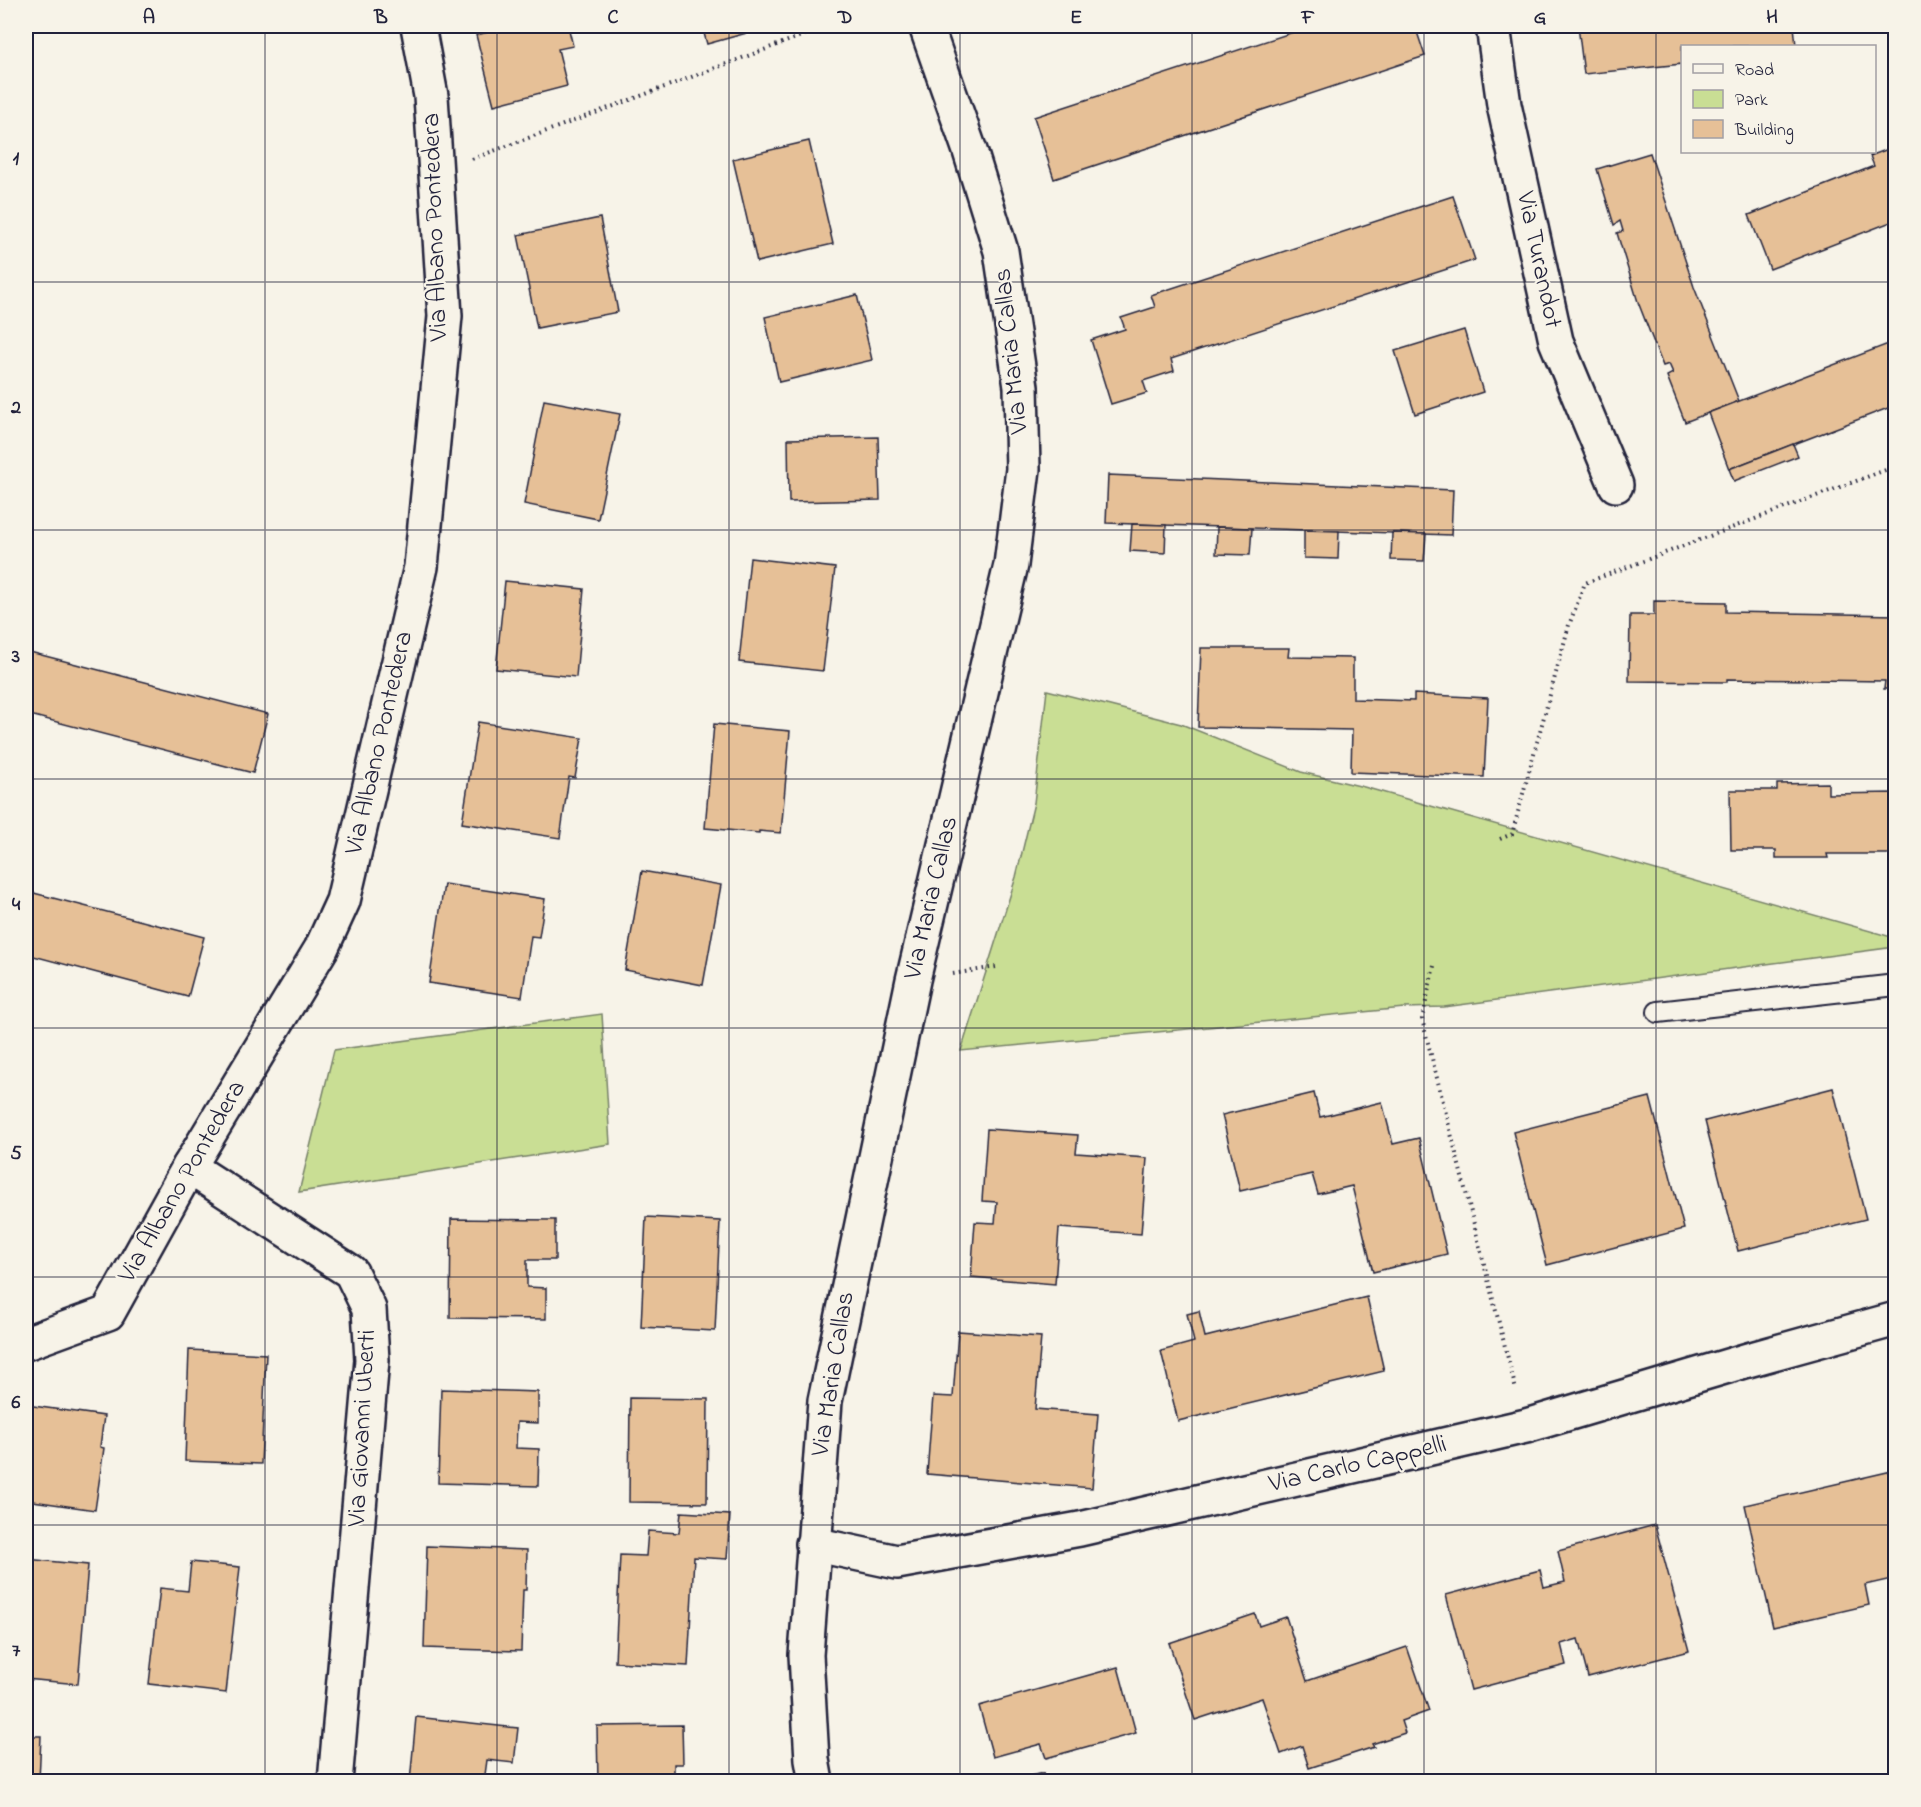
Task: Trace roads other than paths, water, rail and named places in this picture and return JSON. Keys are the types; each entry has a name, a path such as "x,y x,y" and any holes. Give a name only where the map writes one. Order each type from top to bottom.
{"street":[{"name":"Via Albano Pontedera","path":"26,1343 108,1313 189,1167 321,949 343,901 421,567 445,316 431,96 418,26"},
{"name":"Via Maria Callas","path":"816,1782 812,1760 806,1655 827,1390 912,980 1011,565 1023,469 1021,387 1001,251 970,151 926,26"},
{"name":"Via Turandot","path":"1493,26 1504,105 1556,341 1616,485"},
{"name":"Via Giovanni Uberti","path":"189,1167 351,1272 369,1309 372,1360 335,1782"},
{"name":"Via Carlo Cappelli","path":"813,1544 897,1562 1080,1529 1526,1426 1896,1319"}],"lane":[{"path":"1658,1012 1896,985"}],"waterway":[{"path":"1874,1782 1896,1776"}]}
